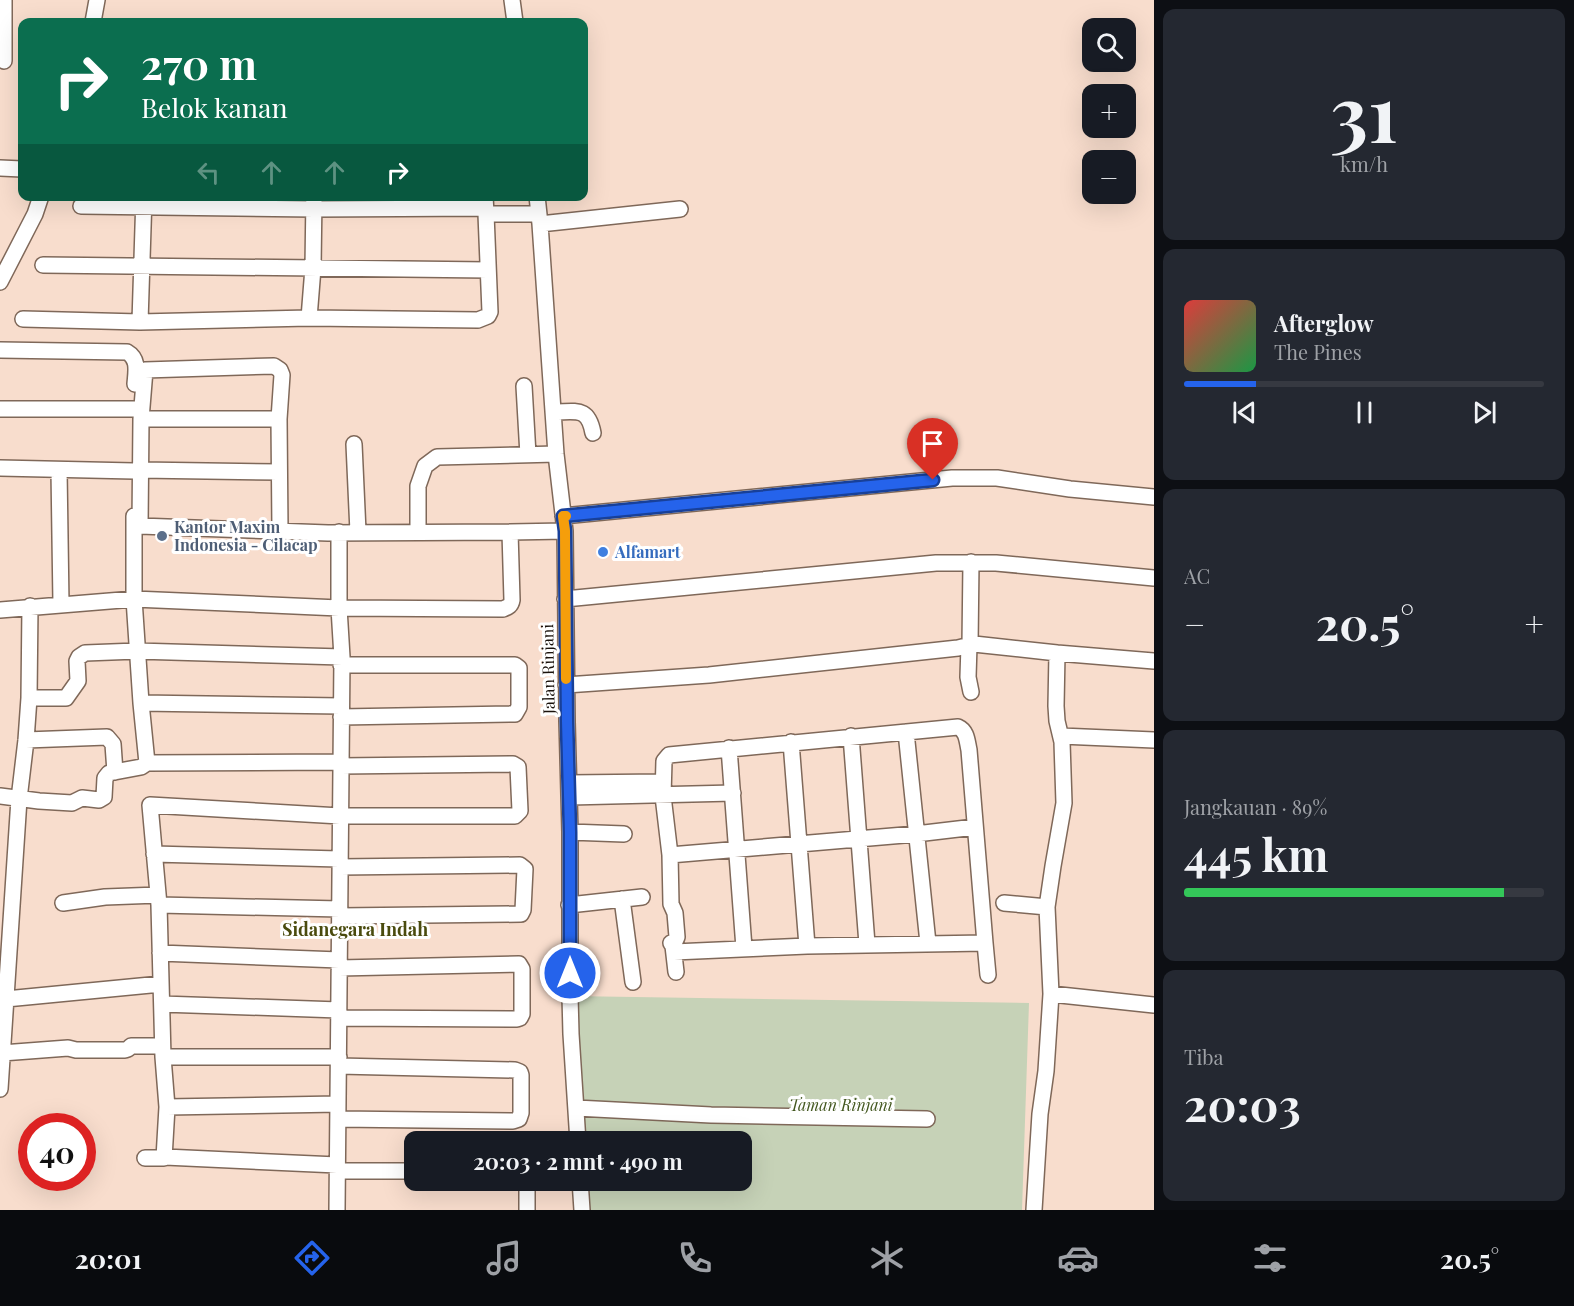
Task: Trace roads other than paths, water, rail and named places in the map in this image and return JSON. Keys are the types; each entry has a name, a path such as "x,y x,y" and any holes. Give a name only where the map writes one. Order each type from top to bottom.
{"street":[{"path":"4,0 4,61"},
{"path":"94,18 97,0"},
{"path":"512,0 514,18"},
{"path":"0,168 18,169"},
{"path":"0,282 39,201"},
{"name":"Jalan Rinjani","path":"537,201 556,454 564,523 571,1034 577,1131"},
{"path":"81,206 144,202 486,206 539,219 680,210"},
{"path":"140,322 144,202"},
{"path":"309,318 314,203"},
{"path":"23,319 140,322 309,318 478,320 488,316 490,312 486,206"},
{"path":"43,265 488,270"},
{"path":"0,350 127,352 133,355 136,363 138,414 134,599 147,763"},
{"path":"138,414 145,370 274,366 280,370 282,375 279,419 280,530"},
{"path":"524,386 528,455"},
{"path":"0,409 279,419"},
{"path":"553,412 582,412 588,417 593,434"},
{"path":"354,444 358,532"},
{"path":"418,532 418,486 425,466 437,457 556,454"},
{"path":"0,468 279,472"},
{"path":"59,470 61,604"},
{"path":"137,471 140,526 339,532 510,532 564,523 952,478 997,477 1070,489 1154,497"},
{"path":"337,1210 342,661 339,532"},
{"path":"0,610 134,599 339,608 503,609 508,607 512,600 510,532"},
{"path":"566,599 936,562 996,563 1154,578"},
{"path":"971,562 968,677 971,692"},
{"path":"0,1089 6,999 5,921 26,740 30,606"},
{"path":"566,686 709,675 970,645 1154,661"},
{"path":"29,698 66,698 78,681 77,662 81,654 137,651 342,661 515,664 519,668 519,707 515,714 341,712 141,703"},
{"path":"1034,1210 1050,994 1047,907 1064,803 1061,736 1056,721 1057,653"},
{"path":"676,972 674,949 677,937 675,913 671,904 670,855 663,789 664,761 669,755 958,727 966,733 969,750 988,975"},
{"path":"906,732 928,943"},
{"path":"26,740 107,736 113,744 115,772"},
{"path":"851,736 867,944"},
{"path":"1061,736 1154,740"},
{"path":"791,742 807,945"},
{"path":"729,748 744,948"},
{"path":"0,796 72,803 82,798 102,799 106,777 109,773 141,767 147,763 513,764 518,767 520,808 519,813 515,816 340,816 150,805 159,900 163,1052 168,1107 165,1157"},
{"path":"569,790 663,789 733,793"},
{"path":"670,855 975,827"},
{"path":"570,832 624,834"},
{"path":"63,903 105,897 340,913 521,914 524,910 525,868 520,865 340,863 154,854"},
{"path":"569,905 642,897"},
{"path":"622,899 633,982"},
{"path":"1004,903 1047,907"},
{"path":"674,949 985,943"},
{"path":"160,953 339,964 519,964 522,969 522,1014 517,1019 339,1014 162,1004"},
{"path":"6,999 161,984"},
{"path":"1050,994 1154,1005"},
{"path":"2,1053 68,1048 125,1050 131,1046 163,1052 520,1072 521,1113 519,1119 513,1121 338,1112 168,1107"},
{"path":"576,1108 927,1119"},
{"path":"145,1158 165,1157 404,1171"},
{"path":"527,1191 527,1210"},
{"path":"581,1191 582,1210"}],"place":[{"name":"Kantor Maxim Indonesia - Cilacap","path":"162,536"},
{"name":"Alfamart","path":"603,552"}],"district":[{"name":"Sidanegara Indah","path":"355,930"}],"park label":[{"name":"Taman Rinjani","path":"841,1105"}]}
